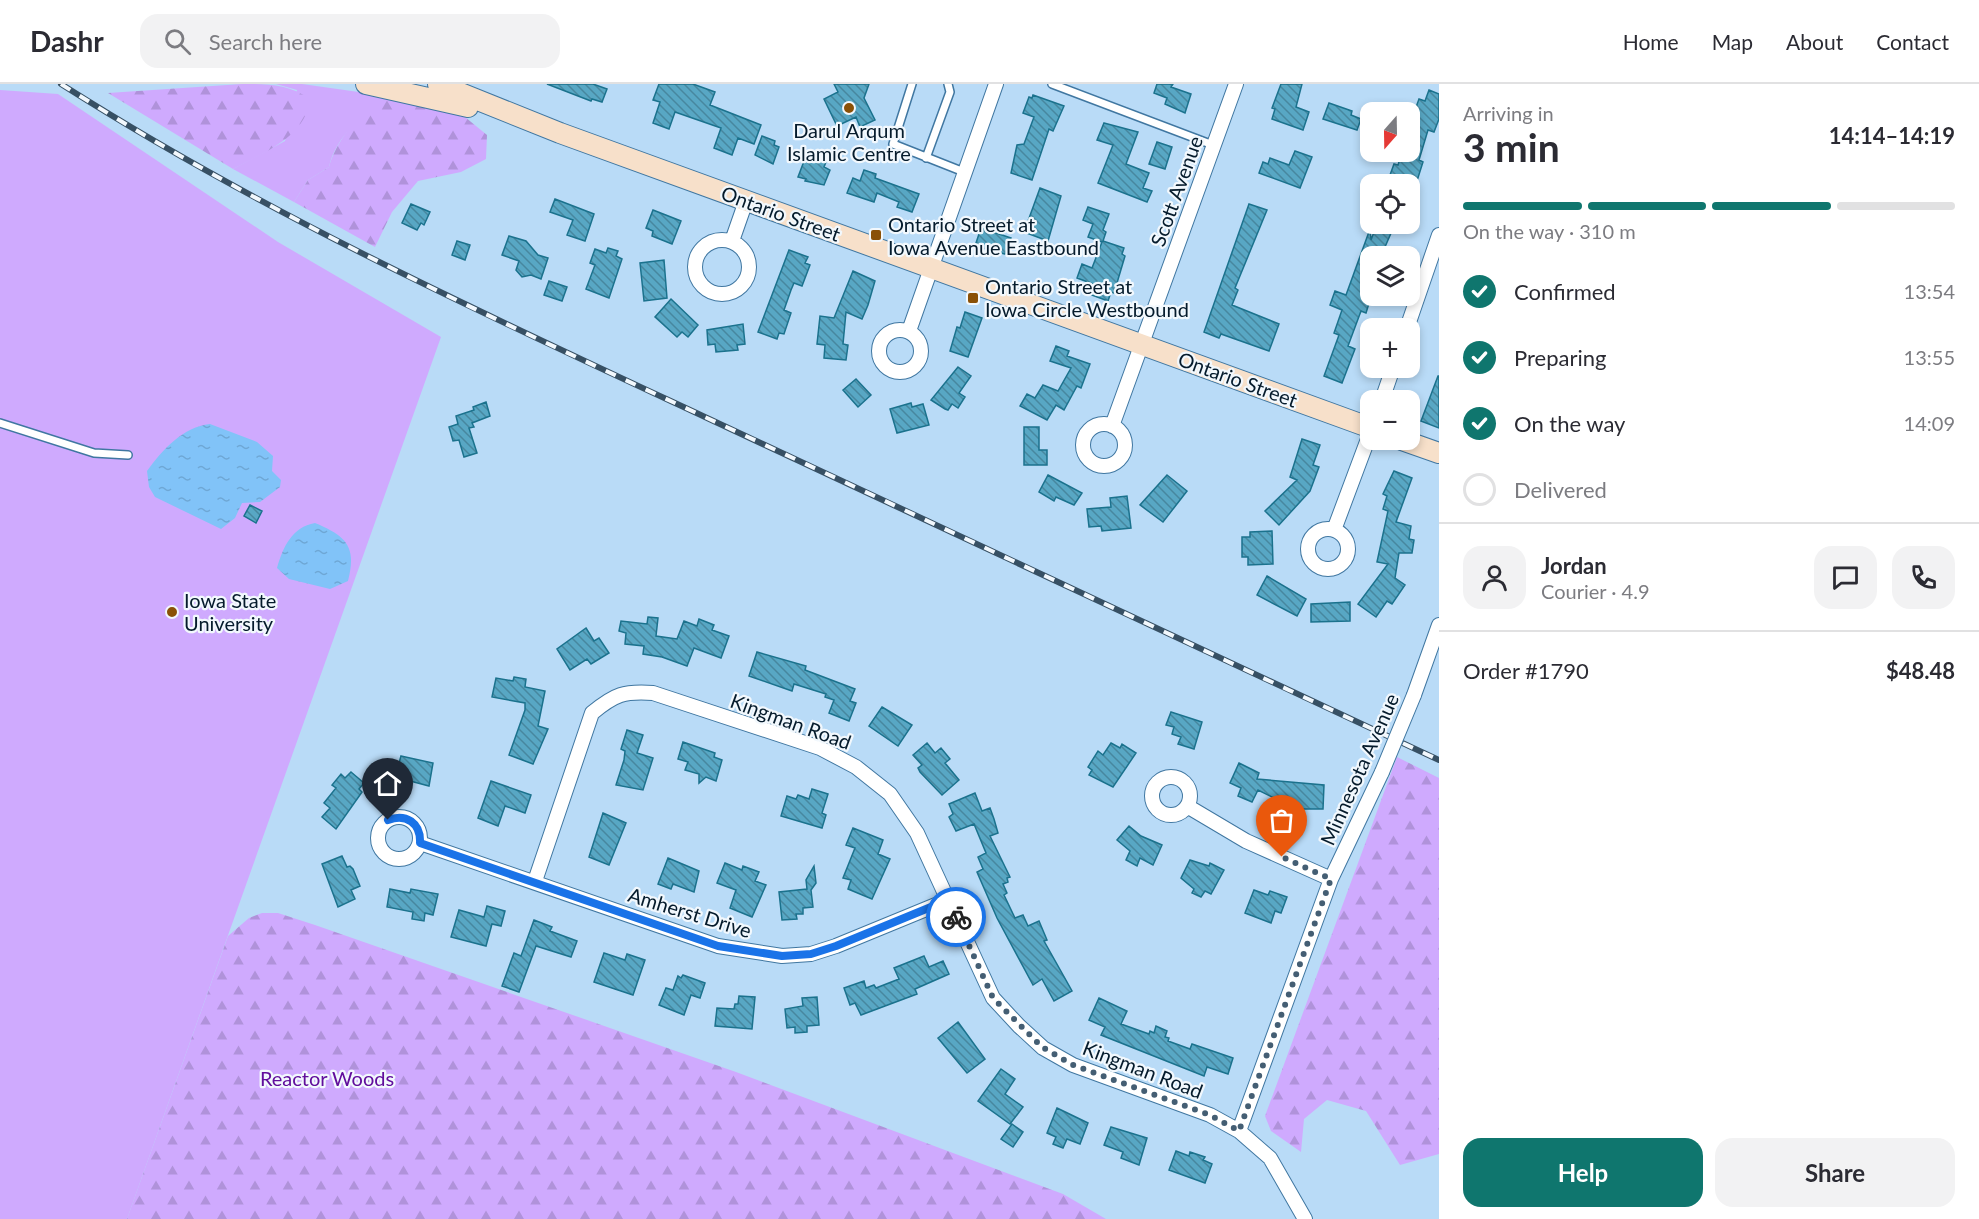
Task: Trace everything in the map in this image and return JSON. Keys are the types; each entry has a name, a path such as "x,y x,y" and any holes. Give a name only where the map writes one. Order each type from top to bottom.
{"main road":[{"name":"Ontario Street","path":"366,84 529,122"},
{"name":"Ontario Street","path":"438,84 529,122 1142,344 1360,426"},
{"path":"1420,446 1439,453"}],"street":[{"path":"909,332 996,84"},
{"name":"Scott Avenue","path":"1112,426 1236,84"},
{"path":"732,241 746,201"},
{"path":"1410,318 1439,235"},
{"path":"712,241 732,241 744,250 748,258 748,275 739,289 723,295 714,294 700,284 696,276 695,260 705,245 712,241"},
{"path":"1334,530 1364,450"},
{"name":"Minnesota Avenue","path":"1239,1131 1331,879 1382,772 1414,695 1439,625"},
{"name":"Kingman Road","path":"535,881 592,712 608,700 627,691 652,693 820,748 856,767 890,794 917,832 993,998 1042,1047 1073,1065 1210,1115 1239,1131 1270,1158 1305,1219"},
{"path":"1187,806 1246,841 1331,879"},
{"name":"Amherst Drive","path":"420,843 718,946 782,956 811,954 836,946 948,900"}],"lane":[{"path":"912,84 893,144 964,172"},
{"path":"926,158 950,92 948,84"},
{"path":"1052,84 1214,145"},
{"path":"0,423 94,453 128,455"}],"green space":[{"path":"242,84 286,88 310,99 307,112 292,134 269,150 233,169 108,93"},
{"path":"276,84 302,84 387,96 351,127 332,156 329,167 308,180 294,202 233,169 285,141 297,90"},
{"name":"Iowa State University","path":"0,90 58,94 278,242 441,337 127,1219 0,1219"},
{"path":"387,96 465,117 487,135 486,159 461,172 418,181 392,212 375,247 294,202 308,180 329,167 337,147 351,126 368,108"},
{"path":"1397,757 1439,778 1439,1154 1400,1165 1366,1111 1327,1100 1304,1119 1301,1152 1271,1131 1265,1116"},
{"name":"Reactor Woods","path":"262,913 278,913 315,925 736,1072 1063,1194 1106,1219 127,1219 228,936 249,918"}],"water":[{"path":"210,424 257,442 273,456 272,471 281,480 280,487 260,502 242,503 235,518 221,529 155,497 149,487 147,471 182,434"},
{"path":"315,523 341,538 350,551 348,581 330,589 289,579 277,568 282,553 294,533"}],"building":[{"path":"547,84 593,84 607,89 602,102 592,99 591,101"},
{"path":"659,84 693,84 715,92 710,105 761,125 754,144 738,138 732,155 714,148 721,128 675,112 669,129 653,123 660,102 653,100"},
{"name":"Darul Arqum Islamic Centre","path":"834,84 869,84 864,98 875,120 860,127 856,117 837,126 824,99 838,92"},
{"path":"1157,84 1173,84 1171,87 1191,94 1185,113 1165,104 1167,98 1154,93"},
{"path":"1281,84 1302,84 1296,107 1309,112 1303,130 1272,119 1275,109 1272,108"},
{"path":"1429,90 1439,94 1439,119 1434,132 1428,130 1420,157 1420,102 1418,102 1419,99 1425,101"},
{"path":"1033,95 1064,106 1053,131 1049,129 1032,180 1011,173 1017,145 1024,144 1034,117 1023,113 1029,97 1032,98"},
{"path":"1329,103 1352,111 1351,115 1360,119 1360,122 1357,130 1323,119"},
{"path":"1104,123 1138,132 1126,164 1149,173 1143,188 1152,191 1147,202 1098,183 1113,145 1097,140"},
{"path":"762,136 775,141 774,145 779,147 773,164 755,155"},
{"path":"1157,142 1172,147 1165,169 1149,164"},
{"path":"1295,151 1312,157 1300,188 1259,173 1263,162 1268,164 1270,158 1289,165"},
{"path":"806,156 826,162 824,167 830,170 824,185 798,177"},
{"path":"1399,162 1423,162 1419,174 1390,174 1394,164 1398,165"},
{"path":"864,170 876,174 875,178 919,194 912,212 897,207 899,202 877,193 874,202 847,193 853,178 860,181"},
{"path":"1040,188 1061,196 1048,241 1024,232"},
{"path":"555,199 594,214 585,241 567,235 573,220 550,212"},
{"path":"411,204 430,212 424,225 421,223 417,230 402,223"},
{"path":"1249,204 1267,210 1235,288 1238,290 1232,305 1279,324 1269,351 1221,334 1219,338 1204,332"},
{"path":"1088,207 1109,214 1103,230 1106,232 1103,241 1124,248 1122,254 1125,256 1114,293 1111,292 1108,301 1092,295 1096,285 1077,278 1082,264 1092,268 1102,242 1088,237 1093,224 1083,220"},
{"path":"653,210 681,221 672,244 652,236 653,231 646,228"},
{"path":"981,228 1011,238 1005,254 975,246"},
{"path":"1368,234 1370,234 1371,240 1373,234 1391,234 1385,246 1364,246"},
{"path":"509,236 526,241 538,255 548,258 541,279 531,275 522,277 516,270 519,261 502,255"},
{"path":"457,241 470,245 465,260 452,255"},
{"path":"608,248 618,251 616,256 622,259 609,298 586,289 595,265 590,263 595,249 606,253"},
{"path":"789,250 808,257 805,263 810,265 802,286 794,283 784,310 791,313 784,334 779,333 777,339 758,332"},
{"path":"1360,256 1360,306 1368,306 1366,313 1361,311 1348,346 1355,349 1342,383 1324,376 1339,335 1334,333 1342,310 1330,305 1335,291 1346,295"},
{"path":"664,260 667,298 644,301 640,263"},
{"path":"853,271 875,281 868,305 862,319 846,312 843,344 848,345 846,360 824,358 825,345 817,344 820,316 834,318"},
{"path":"549,281 567,287 562,301 544,295"},
{"path":"671,299 698,325 688,337 682,332 677,337 655,317"},
{"path":"965,312 982,318 968,357 950,351 957,327 960,328"},
{"path":"743,324 745,344 737,345 738,350 716,352 715,344 708,345 707,330"},
{"path":"1056,346 1069,351 1067,356 1090,364 1081,388 1077,386 1064,410 1056,405 1047,420 1020,406 1027,394 1035,398 1043,385 1058,391 1071,368 1050,361"},
{"path":"958,367 971,376 959,393 965,397 958,408 952,404 948,410 931,400"},
{"path":"1439,376 1439,428 1421,421"},
{"path":"856,379 871,395 858,407 843,390"},
{"path":"486,402 490,416 472,423 474,427 469,428 477,453 464,457 459,440 453,441 449,427 458,424 456,416 474,410 473,407"},
{"path":"911,403 912,407 923,404 929,425 897,433 890,409"},
{"path":"1024,427 1039,427 1039,450 1047,450 1047,465 1024,465"},
{"path":"1302,439 1320,445 1313,465 1319,467 1310,491 1279,525 1265,511 1297,480 1290,477"},
{"path":"1394,471 1412,478 1396,522 1411,526 1409,539 1414,540 1412,553 1399,553 1395,578 1405,585 1392,604 1387,601 1376,617 1358,604 1388,564 1377,562 1388,511 1383,509 1387,496 1383,494"},
{"path":"1048,475 1082,493 1074,505 1056,497 1054,501 1039,492"},
{"path":"1167,475 1187,491 1163,522 1140,505"},
{"path":"1127,496 1131,528 1102,531 1101,526 1089,527 1087,509 1111,507 1110,498"},
{"path":"250,505 262,511 256,523 244,516"},
{"path":"1272,531 1273,564 1248,565 1248,557 1242,557 1242,537 1250,537 1250,532"},
{"path":"1267,576 1306,599 1297,616 1257,595"},
{"path":"1350,602 1350,621 1311,622 1311,604"},
{"path":"648,617 658,618 656,636 677,639 684,621 697,626 699,619 714,625 712,630 729,636 721,658 694,648 687,666 662,657 643,654 644,646 625,644 626,633 619,631 621,621 647,624"},
{"path":"586,628 594,641 599,638 609,653 591,664 587,659 570,670 557,649"},
{"path":"757,652 806,666 805,670 855,689 850,701 856,703 849,721 829,713 834,700 825,697 826,694 794,684 792,691 749,676"},
{"path":"514,677 526,679 525,687 545,691 538,726 548,729 533,764 509,755 525,710 525,703 492,697 496,678 513,681"},
{"path":"882,707 912,725 898,746 869,726"},
{"path":"1171,712 1202,722 1194,749 1178,744 1181,737 1172,734 1174,727 1166,725"},
{"path":"627,730 643,735 637,753 653,758 643,790 616,785 624,760 625,751 621,749"},
{"path":"683,742 715,753 714,757 722,760 716,781 706,777 699,783 699,774 685,770 688,762 678,759"},
{"path":"927,743 935,753 941,748 950,759 945,763 959,780 942,795 920,772 918,768 922,765 913,755"},
{"path":"1111,743 1120,748 1122,744 1136,753 1113,787 1089,775 1092,770 1088,767 1098,751 1103,755"},
{"path":"401,756 433,763 429,786 395,777"},
{"path":"1239,763 1259,773 1257,779 1324,785 1323,809 1282,809 1282,805 1273,804 1274,798 1258,790 1252,802 1238,796 1241,788 1230,783"},
{"path":"351,772 364,783 359,789 362,792 336,829 322,817 330,808 324,803 336,788 332,785 341,774 345,778"},
{"path":"491,781 531,795 525,813 505,806 498,826 478,818"},
{"path":"812,789 828,794 822,813 826,815 822,828 781,816 787,796 796,799 798,795 809,799"},
{"path":"975,793 982,811 990,808 994,819 998,833 990,836 1010,877 1007,878 1008,882 1003,884 1007,893 1004,895 1015,918 1023,915 1028,926 1039,921 1047,940 1044,941 1072,991 1054,1001 1042,979 1033,985 997,918 977,872 983,869 978,857 986,853 974,824 956,831 949,817 953,814 949,804"},
{"path":"603,813 626,823 609,865 589,857"},
{"path":"1129,826 1141,836 1162,845 1153,865 1140,858 1137,866 1126,860 1130,851 1117,840"},
{"path":"853,828 883,840 878,854 890,859 872,899 848,889 851,880 843,878 855,848 846,845"},
{"path":"342,856 347,867 350,866 353,869 360,886 351,890 355,899 338,907 322,864"},
{"path":"668,858 699,871 694,892 673,884 671,889 658,884"},
{"path":"1190,860 1209,866 1210,863 1224,870 1211,894 1205,891 1201,897 1192,893 1194,889 1181,878"},
{"path":"725,863 742,870 743,866 759,872 755,881 766,885 752,917 730,908 736,890 717,883"},
{"path":"814,866 816,883 811,890 813,907 803,908 803,914 796,914 797,919 782,920 779,892 807,889 806,880"},
{"path":"390,889 410,893 411,889 438,894 433,915 425,913 424,921 412,919 413,912 387,907"},
{"path":"1254,890 1268,895 1270,891 1287,897 1281,913 1275,911 1271,923 1245,913"},
{"path":"487,906 505,911 501,926 492,924 486,946 451,937 459,910 484,917"},
{"path":"534,920 552,927 550,931 577,941 571,957 536,946 519,992 502,986 514,953 521,956"},
{"path":"604,953 625,960 627,954 645,960 633,995 594,982"},
{"path":"924,956 929,967 943,961 949,974 915,989 917,994 861,1015 855,1003 850,1005 844,988 864,981 866,988 874,985 876,988 899,979 894,968"},
{"path":"683,975 705,983 700,998 691,995 684,1015 659,1005 666,988 673,990 678,976 681,978"},
{"path":"739,996 755,997 752,1029 715,1026 717,1008 734,1009 735,1004 738,1004"},
{"path":"817,997 819,1025 807,1026 807,1032 795,1033 795,1027 787,1028 785,1009 803,1006 802,998"},
{"path":"1099,998 1127,1011 1121,1024 1149,1034 1150,1031 1154,1033 1156,1026 1167,1031 1165,1037 1169,1038 1168,1041 1190,1049 1192,1044 1233,1058 1228,1074 1207,1067 1204,1076 1101,1035 1105,1027 1089,1020"},
{"path":"958,1022 985,1059 967,1073 938,1038"},
{"path":"1001,1069 1015,1079 1005,1094 1023,1107 1010,1124 978,1101"},
{"path":"1057,1108 1088,1123 1080,1144 1067,1139 1063,1148 1053,1144 1056,1137 1047,1133"},
{"path":"1012,1124 1023,1132 1013,1147 1001,1139"},
{"path":"1111,1127 1147,1138 1139,1165 1121,1158 1123,1152 1104,1145"},
{"path":"1176,1151 1189,1156 1190,1152 1205,1157 1203,1160 1212,1164 1205,1183 1169,1170"}],"railway":[{"path":"61,84 217,177 377,261 623,379 1439,760"}],"way so far":[{"path":"956,917 993,998 1042,1047 1073,1065 1210,1115 1239,1131 1331,879 1282,857"}],"place":[{"name":"Darul Arqum Islamic Centre","path":"849,108"},
{"name":"Ontario Street at Iowa Avenue Eastbound","path":"876,235"},
{"name":"Ontario Street at Iowa Circle Westbound","path":"973,298"},
{"name":"Iowa State University","path":"172,612"}],"route":[{"path":"388,820 401,817 414,823 418,829 420,843 718,946 747,952 782,956 811,954 948,900 956,917"}]}
